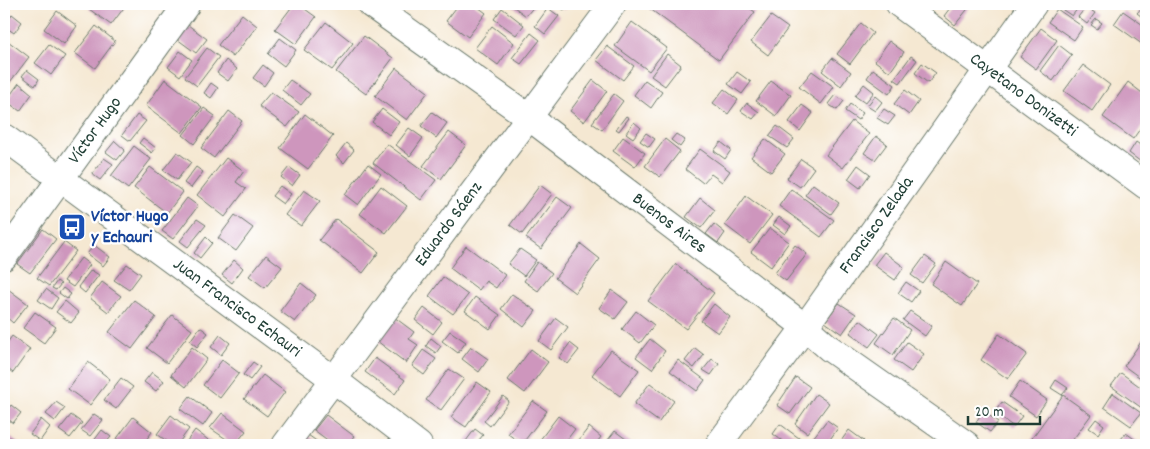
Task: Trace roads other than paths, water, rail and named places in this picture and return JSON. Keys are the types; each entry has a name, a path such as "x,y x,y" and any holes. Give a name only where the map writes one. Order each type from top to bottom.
{"street":[{"name":"Víctor Hugo","path":"4,257 187,4"},
{"name":"Buenos Aires","path":"370,4 530,118 830,348 967,445"},
{"name":"Eduardo Sáenz","path":"285,445 613,4"},
{"name":"Cayetano Donizetti","path":"899,4 1146,186"},
{"name":"Francisco Zelada","path":"718,445 805,327 1034,4"},
{"name":"Juan Francisco Echauri","path":"4,137 333,379 419,445"}],"place":[{"name":"Víctor Hugo y Echauri","path":"72,227"}]}
